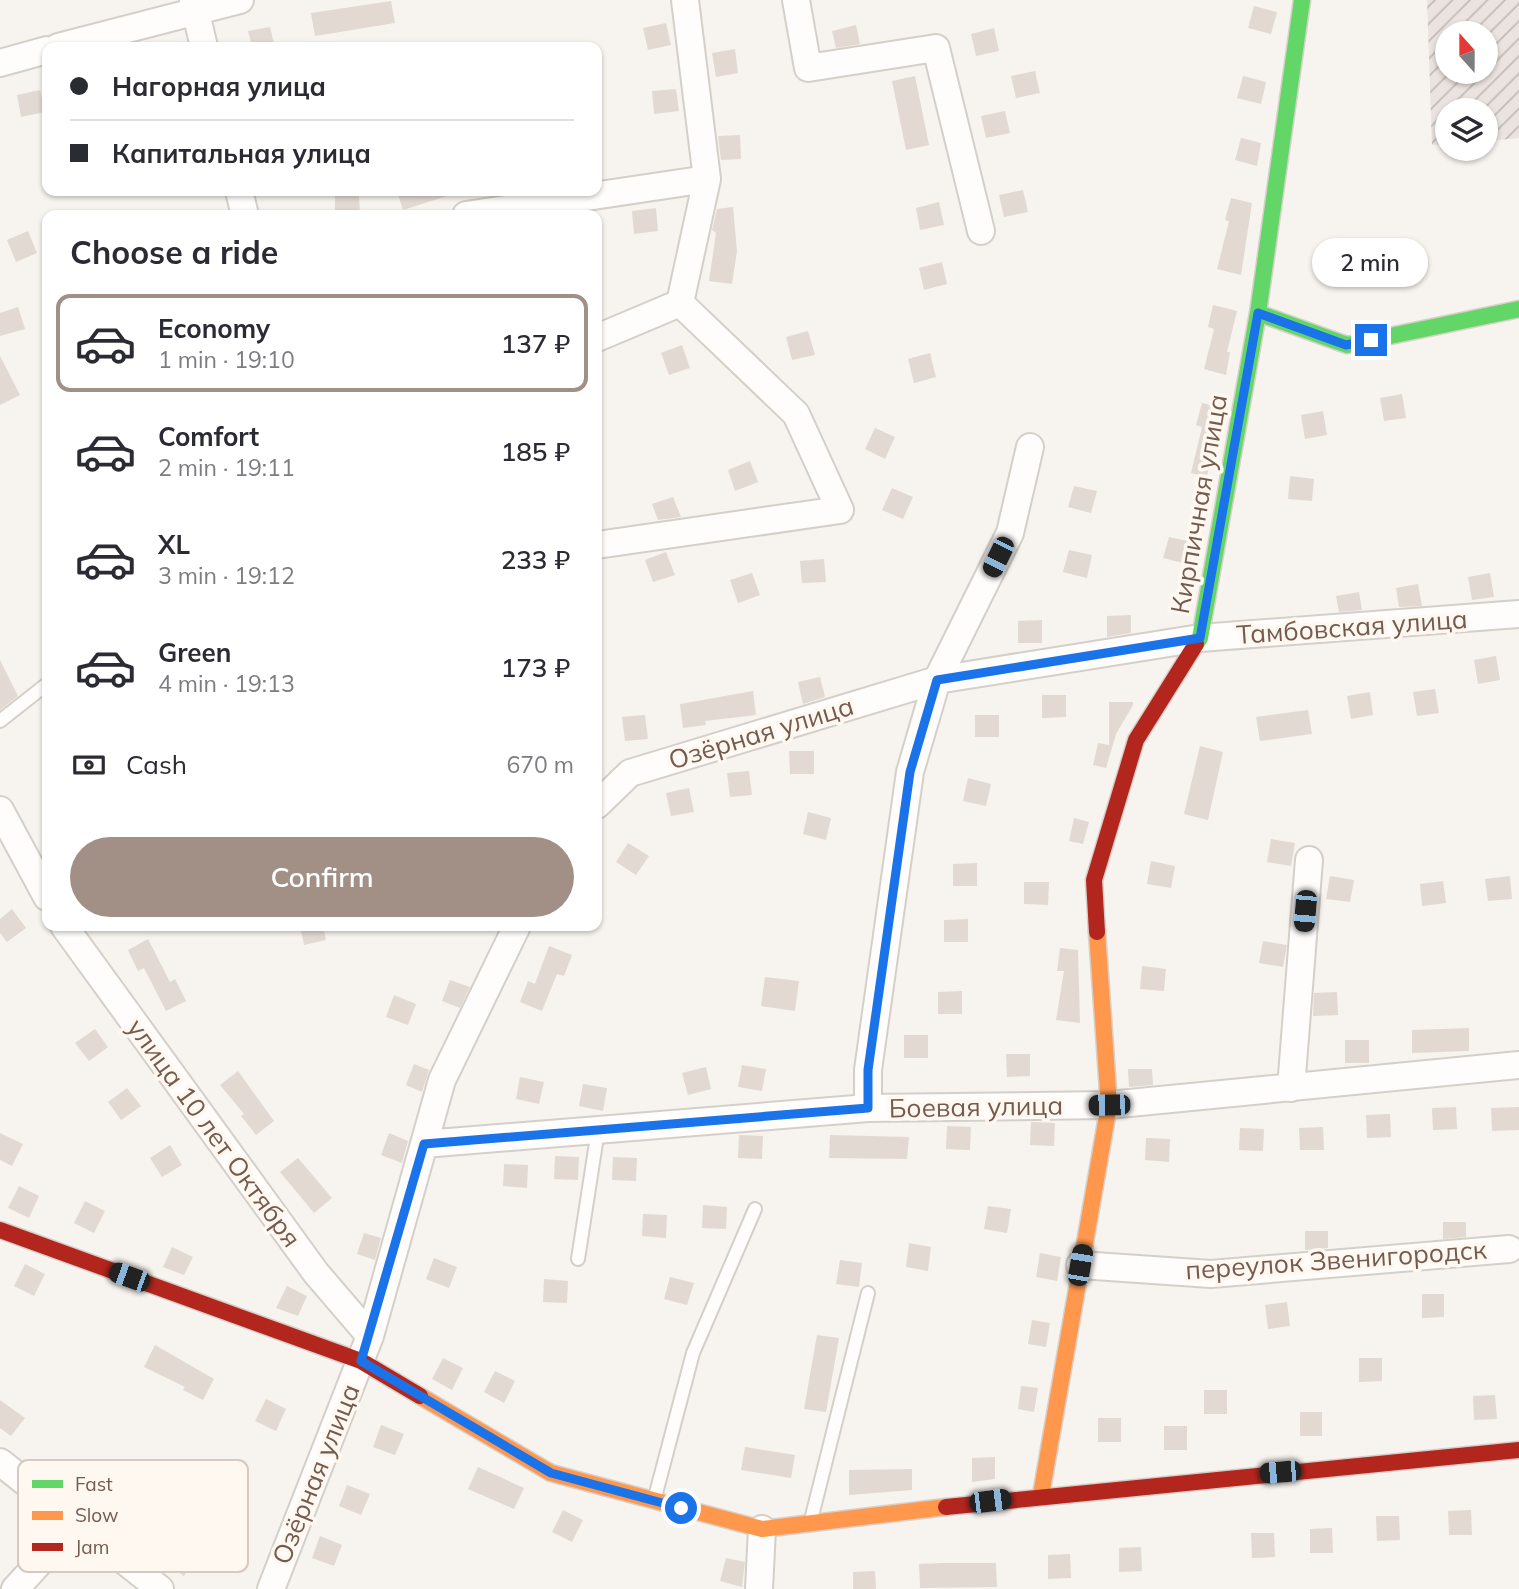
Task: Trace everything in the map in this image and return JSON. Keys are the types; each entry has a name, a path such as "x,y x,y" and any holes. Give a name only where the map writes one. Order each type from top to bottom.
{"street":[{"path":"74,42 194,5 240,0"},
{"path":"680,303 707,179 685,0"},
{"path":"796,0 808,68 936,48 981,231"},
{"name":"Кирпичная улица","path":"1041,1495 1109,1105 1094,880 1136,740 1200,638 1258,313 1302,0"},
{"path":"194,5 203,42"},
{"path":"0,63 42,51"},
{"path":"602,195 707,179"},
{"path":"499,210 593,196"},
{"path":"602,336 680,303"},
{"path":"602,544 840,510 796,414 680,303"},
{"path":"1258,313 1346,345 1519,309"},
{"path":"868,1108 868,1070 910,772 937,680 1010,533 1030,447"},
{"name":"Тамбовская улица","path":"937,680 1200,638 1519,614"},
{"name":"Озёрная улица","path":"602,800 630,773 937,680"},
{"path":"0,810 42,888"},
{"path":"1291,1088 1309,860"},
{"name":"улица 10 лет Октября","path":"68,931 316,1273 370,1336"},
{"name":"Озёрная улица","path":"271,1589 370,1336 442,1080 515,931"},
{"name":"Боевая улица","path":"424,1144 868,1108 1109,1105 1519,1065"},
{"path":"0,1230 361,1361 551,1473 762,1529 1041,1495 1519,1450"},
{"name":"переулок Звенигородск","path":"1080,1265 1211,1274 1509,1249"},
{"path":"0,1462 18,1477"},
{"path":"759,1589 762,1529"},
{"path":"15,1589 31,1572"},
{"path":"138,1572 160,1589"}],"lane":[{"path":"0,721 42,688"},
{"path":"578,1259 598,1130"},
{"path":"654,1500 694,1353 755,1209"},
{"path":"810,1523 868,1293"}],"shaded area":[{"path":"1427,0 1519,0 1519,138 1498,140 1498,98 1435,98 1435,145 1432,145"}],"building":[{"path":"391,1 395,23 315,36 311,13"},
{"path":"1254,6 1277,12 1271,34 1248,28"},
{"path":"666,23 671,45 648,50 643,28"},
{"path":"856,25 860,44 836,48 832,31"},
{"path":"270,27 274,42 251,42 248,31"},
{"path":"994,28 999,51 976,56 971,34"},
{"path":"735,49 738,73 716,77 712,53"},
{"path":"1035,71 1040,93 1016,98 1011,76"},
{"path":"915,76 929,145 906,150 892,81"},
{"path":"1243,76 1266,82 1261,104 1237,98"},
{"path":"676,89 679,111 654,114 652,91"},
{"path":"40,90 42,113 21,117 17,95"},
{"path":"1005,111 1010,133 986,138 981,116"},
{"path":"740,135 741,159 721,160 718,136"},
{"path":"1241,138 1261,143 1257,166 1235,160"},
{"path":"1023,190 1028,212 1004,217 999,195"},
{"path":"335,196 359,196 360,210 335,210"},
{"path":"399,196 447,196 403,210"},
{"path":"1231,198 1252,203 1241,275 1217,269 1229,221 1225,220"},
{"path":"939,202 944,225 920,230 916,208"},
{"path":"733,207 737,251 732,284 709,281 716,233 712,230 717,209"},
{"path":"656,208 658,231 634,234 632,211"},
{"path":"28,231 37,253 16,262 7,240"},
{"path":"942,262 947,284 924,290 919,268"},
{"path":"1213,305 1237,311 1227,352 1230,352 1226,375 1204,369 1214,329 1208,327"},
{"path":"18,307 25,329 0,336 0,313"},
{"path":"808,331 815,355 792,360 786,337"},
{"path":"682,345 690,368 669,375 661,353"},
{"path":"930,353 936,377 914,383 908,359"},
{"path":"0,356 20,395 0,405"},
{"path":"1402,394 1406,418 1384,421 1380,398"},
{"path":"1202,403 1220,407 1207,477 1191,473 1202,427 1196,425"},
{"path":"1323,411 1327,435 1305,439 1301,415"},
{"path":"875,428 895,437 885,459 865,449"},
{"path":"750,461 758,482 735,491 728,470"},
{"path":"1290,476 1314,479 1312,501 1288,499"},
{"path":"1074,486 1097,491 1091,513 1068,507"},
{"path":"892,488 913,497 903,519 882,510"},
{"path":"673,497 681,517 658,520 652,504"},
{"path":"1169,537 1192,542 1187,564 1163,558"},
{"path":"1069,550 1092,555 1087,578 1063,572"},
{"path":"666,552 675,575 653,582 645,560"},
{"path":"824,559 826,582 802,583 800,561"},
{"path":"752,573 760,595 738,603 730,580"},
{"path":"1490,573 1494,597 1472,600 1468,577"},
{"path":"1418,584 1422,606 1399,607 1396,588"},
{"path":"1359,592 1362,610 1339,612 1336,596"},
{"path":"1131,615 1131,633 1107,637 1107,616"},
{"path":"1042,620 1042,643 1018,643 1018,621"},
{"path":"1496,656 1500,680 1478,684 1474,660"},
{"path":"0,660 18,696 0,710"},
{"path":"820,677 825,697 803,704 798,682"},
{"path":"1435,689 1439,713 1417,716 1413,692"},
{"path":"753,691 756,715 705,721 706,725 683,728 680,704"},
{"path":"1370,692 1373,715 1351,719 1347,696"},
{"path":"1042,695 1066,695 1066,717 1042,718"},
{"path":"1109,702 1133,702 1133,705 1116,734 1106,768 1093,765 1098,743 1109,745"},
{"path":"1308,710 1312,734 1260,741 1256,717"},
{"path":"645,715 648,739 625,741 622,717"},
{"path":"975,715 999,715 999,737 975,737"},
{"path":"1200,746 1223,752 1208,820 1184,814"},
{"path":"789,751 814,751 814,774 790,774"},
{"path":"749,771 752,795 730,797 727,773"},
{"path":"968,778 991,784 986,806 963,801"},
{"path":"689,788 694,812 671,816 666,793"},
{"path":"808,812 831,818 826,840 803,834"},
{"path":"1074,818 1089,822 1083,844 1069,841"},
{"path":"1271,839 1295,843 1291,866 1267,862"},
{"path":"628,843 649,856 636,875 616,862"},
{"path":"1151,861 1175,866 1171,888 1147,884"},
{"path":"977,863 977,886 953,886 953,864"},
{"path":"1330,876 1354,880 1350,902 1326,899"},
{"path":"1510,876 1512,899 1488,901 1485,879"},
{"path":"1443,881 1446,903 1422,906 1420,884"},
{"path":"1024,882 1049,882 1048,905 1024,904"},
{"path":"12,909 26,928 7,942 0,933 0,919"},
{"path":"968,919 968,942 944,942 944,920"},
{"path":"301,931 324,931 326,940 304,945"},
{"path":"148,939 170,982 175,979 186,1001 166,1011 144,968 138,971 128,950"},
{"path":"1263,941 1287,945 1283,967 1259,963"},
{"path":"549,946 572,955 564,976 557,974 542,1011 520,1002 528,981 535,984"},
{"path":"1060,948 1078,950 1080,1023 1056,1020 1064,971 1057,971"},
{"path":"1142,966 1166,969 1164,991 1140,989"},
{"path":"765,977 799,981 795,1011 761,1006"},
{"path":"450,980 470,987 460,1008 442,1001"},
{"path":"962,991 962,1014 938,1014 938,992"},
{"path":"1337,992 1338,1015 1313,1016 1314,993"},
{"path":"394,995 416,1004 408,1025 386,1017"},
{"path":"1469,1028 1469,1051 1412,1053 1412,1030"},
{"path":"95,1029 108,1047 89,1061 75,1043"},
{"path":"904,1035 928,1035 928,1058 904,1058"},
{"path":"1345,1040 1369,1040 1369,1063 1345,1063"},
{"path":"1006,1054 1030,1054 1030,1076 1007,1077"},
{"path":"414,1064 429,1070 422,1092 406,1085"},
{"path":"742,1065 766,1069 762,1091 738,1087"},
{"path":"706,1067 711,1089 688,1095 682,1073"},
{"path":"1128,1069 1152,1069 1153,1085 1129,1087"},
{"path":"238,1071 274,1121 256,1135 241,1116 244,1114 220,1085"},
{"path":"520,1077 544,1082 539,1104 516,1099"},
{"path":"583,1084 607,1088 603,1111 579,1106"},
{"path":"127,1088 141,1106 121,1120 108,1102"},
{"path":"1456,1107 1457,1129 1433,1130 1432,1108"},
{"path":"1519,1107 1519,1130 1492,1131 1491,1108"},
{"path":"1390,1114 1391,1137 1367,1138 1366,1115"},
{"path":"1031,1122 1055,1123 1054,1146 1030,1145"},
{"path":"947,1126 971,1127 970,1150 946,1149"},
{"path":"1323,1127 1324,1150 1300,1150 1299,1128"},
{"path":"1240,1128 1264,1129 1263,1151 1239,1150"},
{"path":"0,1133 23,1144 12,1166 0,1160"},
{"path":"389,1133 408,1141 402,1163 381,1155"},
{"path":"739,1135 763,1136 762,1159 738,1158"},
{"path":"830,1135 909,1137 907,1159 829,1158"},
{"path":"1146,1138 1170,1139 1169,1162 1145,1160"},
{"path":"170,1145 182,1165 162,1177 150,1158"},
{"path":"555,1156 579,1157 578,1180 554,1179"},
{"path":"613,1157 637,1158 636,1181 612,1180"},
{"path":"298,1158 332,1198 314,1213 280,1172"},
{"path":"504,1164 528,1165 527,1188 503,1186"},
{"path":"19,1186 39,1196 29,1218 8,1208"},
{"path":"85,1201 105,1211 94,1233 74,1223"},
{"path":"703,1205 727,1207 726,1229 702,1228"},
{"path":"988,1206 1011,1209 1007,1233 984,1229"},
{"path":"643,1214 667,1215 666,1238 642,1236"},
{"path":"1443,1222 1466,1222 1466,1237 1443,1239"},
{"path":"1305,1231 1328,1231 1328,1248 1305,1250"},
{"path":"364,1233 381,1238 375,1260 357,1254"},
{"path":"909,1243 931,1247 928,1271 906,1267"},
{"path":"172,1247 193,1257 184,1275 163,1267"},
{"path":"1040,1253 1061,1257 1057,1281 1036,1277"},
{"path":"434,1258 457,1267 449,1288 426,1279"},
{"path":"840,1260 862,1263 859,1287 836,1284"},
{"path":"25,1264 45,1274 34,1296 14,1286"},
{"path":"670,1277 694,1283 687,1305 664,1299"},
{"path":"544,1279 568,1281 567,1303 543,1302"},
{"path":"287,1286 307,1296 298,1316 276,1308"},
{"path":"1422,1294 1444,1294 1444,1317 1422,1318"},
{"path":"1287,1302 1290,1326 1268,1329 1265,1305"},
{"path":"1032,1320 1050,1323 1046,1347 1028,1344"},
{"path":"817,1335 839,1338 826,1412 804,1409"},
{"path":"155,1345 214,1379 203,1400 183,1390 185,1387 144,1367"},
{"path":"443,1358 463,1368 452,1390 432,1379"},
{"path":"1359,1358 1382,1358 1382,1381 1359,1382"},
{"path":"495,1371 515,1381 504,1403 484,1392"},
{"path":"1021,1386 1038,1388 1034,1412 1018,1409"},
{"path":"1204,1390 1227,1390 1227,1414 1204,1414"},
{"path":"1495,1395 1497,1419 1474,1420 1473,1396"},
{"path":"266,1399 286,1409 276,1431 255,1421"},
{"path":"0,1400 25,1418 11,1436 0,1428"},
{"path":"1300,1412 1322,1412 1322,1436 1300,1436"},
{"path":"1098,1418 1121,1418 1121,1442 1098,1442"},
{"path":"381,1425 404,1434 395,1455 373,1447"},
{"path":"1164,1426 1187,1426 1187,1450 1164,1450"},
{"path":"745,1447 795,1455 791,1478 741,1470"},
{"path":"995,1457 995,1479 972,1482 972,1458"},
{"path":"478,1467 524,1488 514,1509 468,1489"},
{"path":"912,1469 912,1490 849,1495 849,1470"},
{"path":"347,1485 370,1494 361,1515 339,1506"},
{"path":"563,1510 583,1520 572,1542 552,1532"},
{"path":"1471,1510 1472,1535 1449,1535 1448,1511"},
{"path":"1376,1516 1399,1516 1400,1540 1377,1541"},
{"path":"1332,1528 1333,1553 1310,1553 1310,1529"},
{"path":"1251,1533 1274,1533 1275,1557 1252,1558"},
{"path":"320,1536 342,1545 334,1566 312,1558"},
{"path":"1141,1547 1142,1571 1119,1572 1119,1548"},
{"path":"1070,1554 1071,1578 1048,1579 1048,1555"},
{"path":"726,1558 745,1562 742,1587 720,1581"},
{"path":"996,1563 997,1587 920,1588 919,1564"},
{"path":"875,1571 876,1589 853,1589 853,1572"}],"traffic: fast":[{"path":"1196,644 1200,638 1258,313 1302,0"},
{"path":"1258,313 1347,345 1519,309"}],"traffic: slow":[{"path":"1041,1495 1109,1105 1097,932"},
{"path":"420,1396 551,1473 762,1529 946,1507"}],"traffic: jam":[{"path":"1097,932 1094,880 1136,740 1196,644"},
{"path":"0,1230 361,1361 420,1396"},
{"path":"946,1507 1519,1450"}],"route":[{"path":"681,1508 551,1473 361,1361 424,1144 868,1108 868,1070 910,772 937,680 1200,638 1258,313 1346,345 1371,340"}]}
